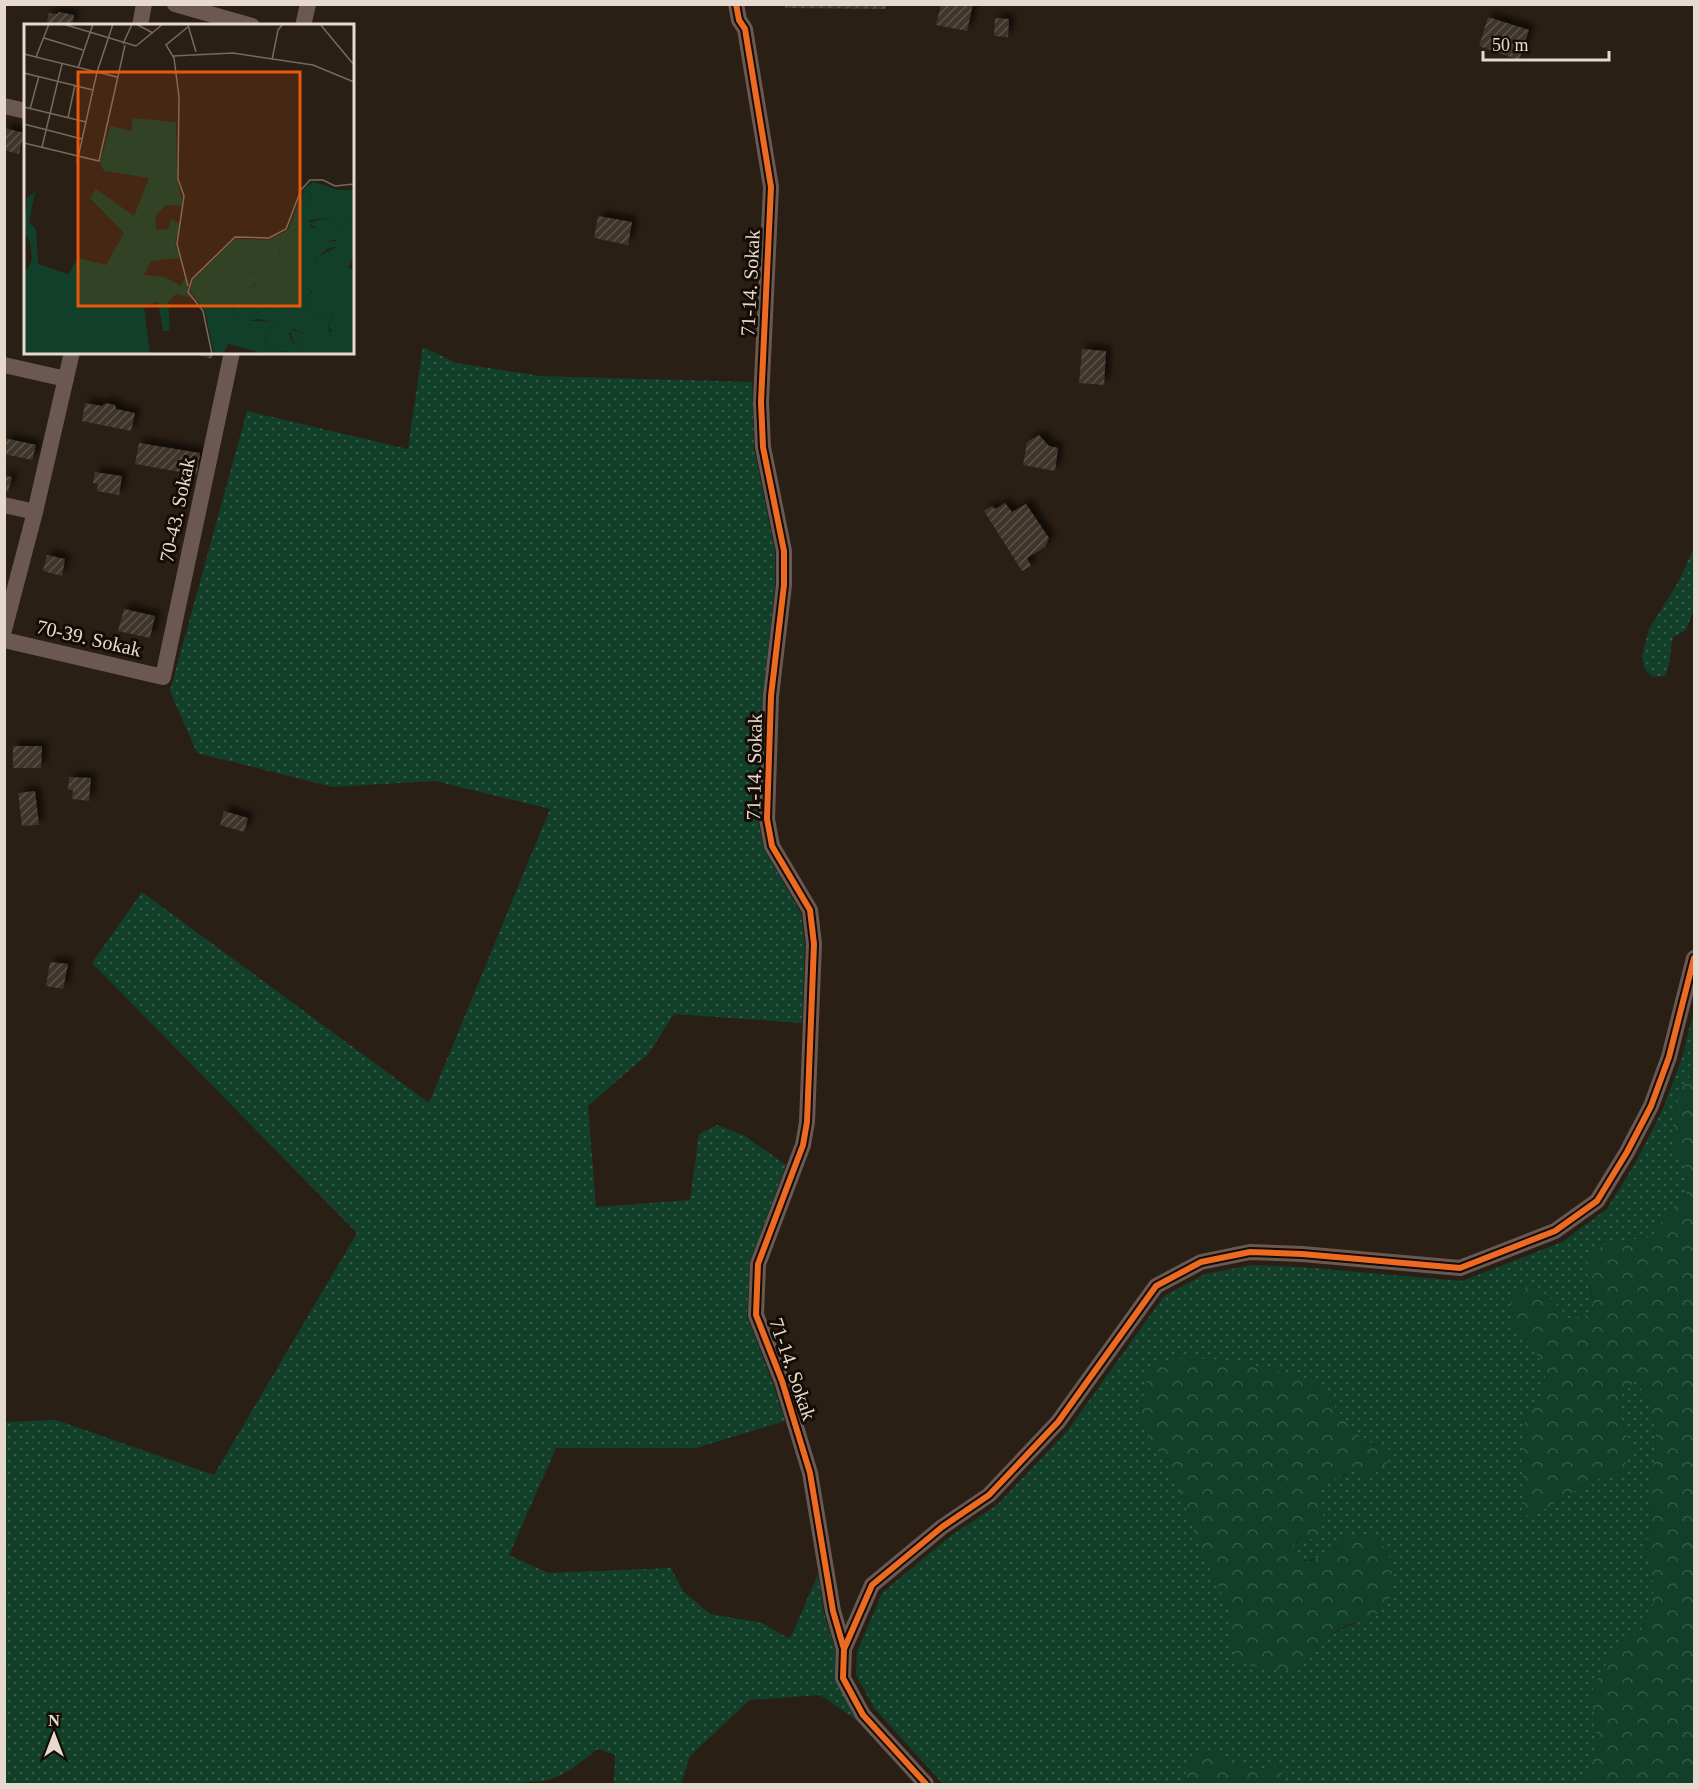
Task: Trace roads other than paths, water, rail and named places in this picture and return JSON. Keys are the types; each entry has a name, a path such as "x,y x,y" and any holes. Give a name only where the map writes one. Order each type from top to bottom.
{"street":[{"path":"140,24 144,4"},
{"path":"175,4 245,24"},
{"path":"303,24 308,4"},
{"name":"71-14. Sokak","path":"736,4 739,20 745,29 771,187 761,402 763,447 784,550 784,585 771,696 767,819 772,846 810,910 814,944 807,1122 803,1145 758,1264 756,1315 782,1380 810,1473 833,1611 844,1649"},
{"path":"4,106 24,111"},
{"path":"4,630 35,512 72,354"},
{"name":"70-43. Sokak","path":"163,677 232,354"},
{"path":"4,365 66,380"},
{"path":"4,505 35,512"},
{"name":"70-39. Sokak","path":"4,640 163,677"},
{"path":"926,1785 863,1715 843,1678 844,1649 872,1585 942,1527 989,1495 1058,1422 1156,1286 1201,1262 1250,1252 1302,1254 1460,1268 1555,1231 1597,1201 1628,1152 1651,1106 1669,1057 1695,958"}]}
